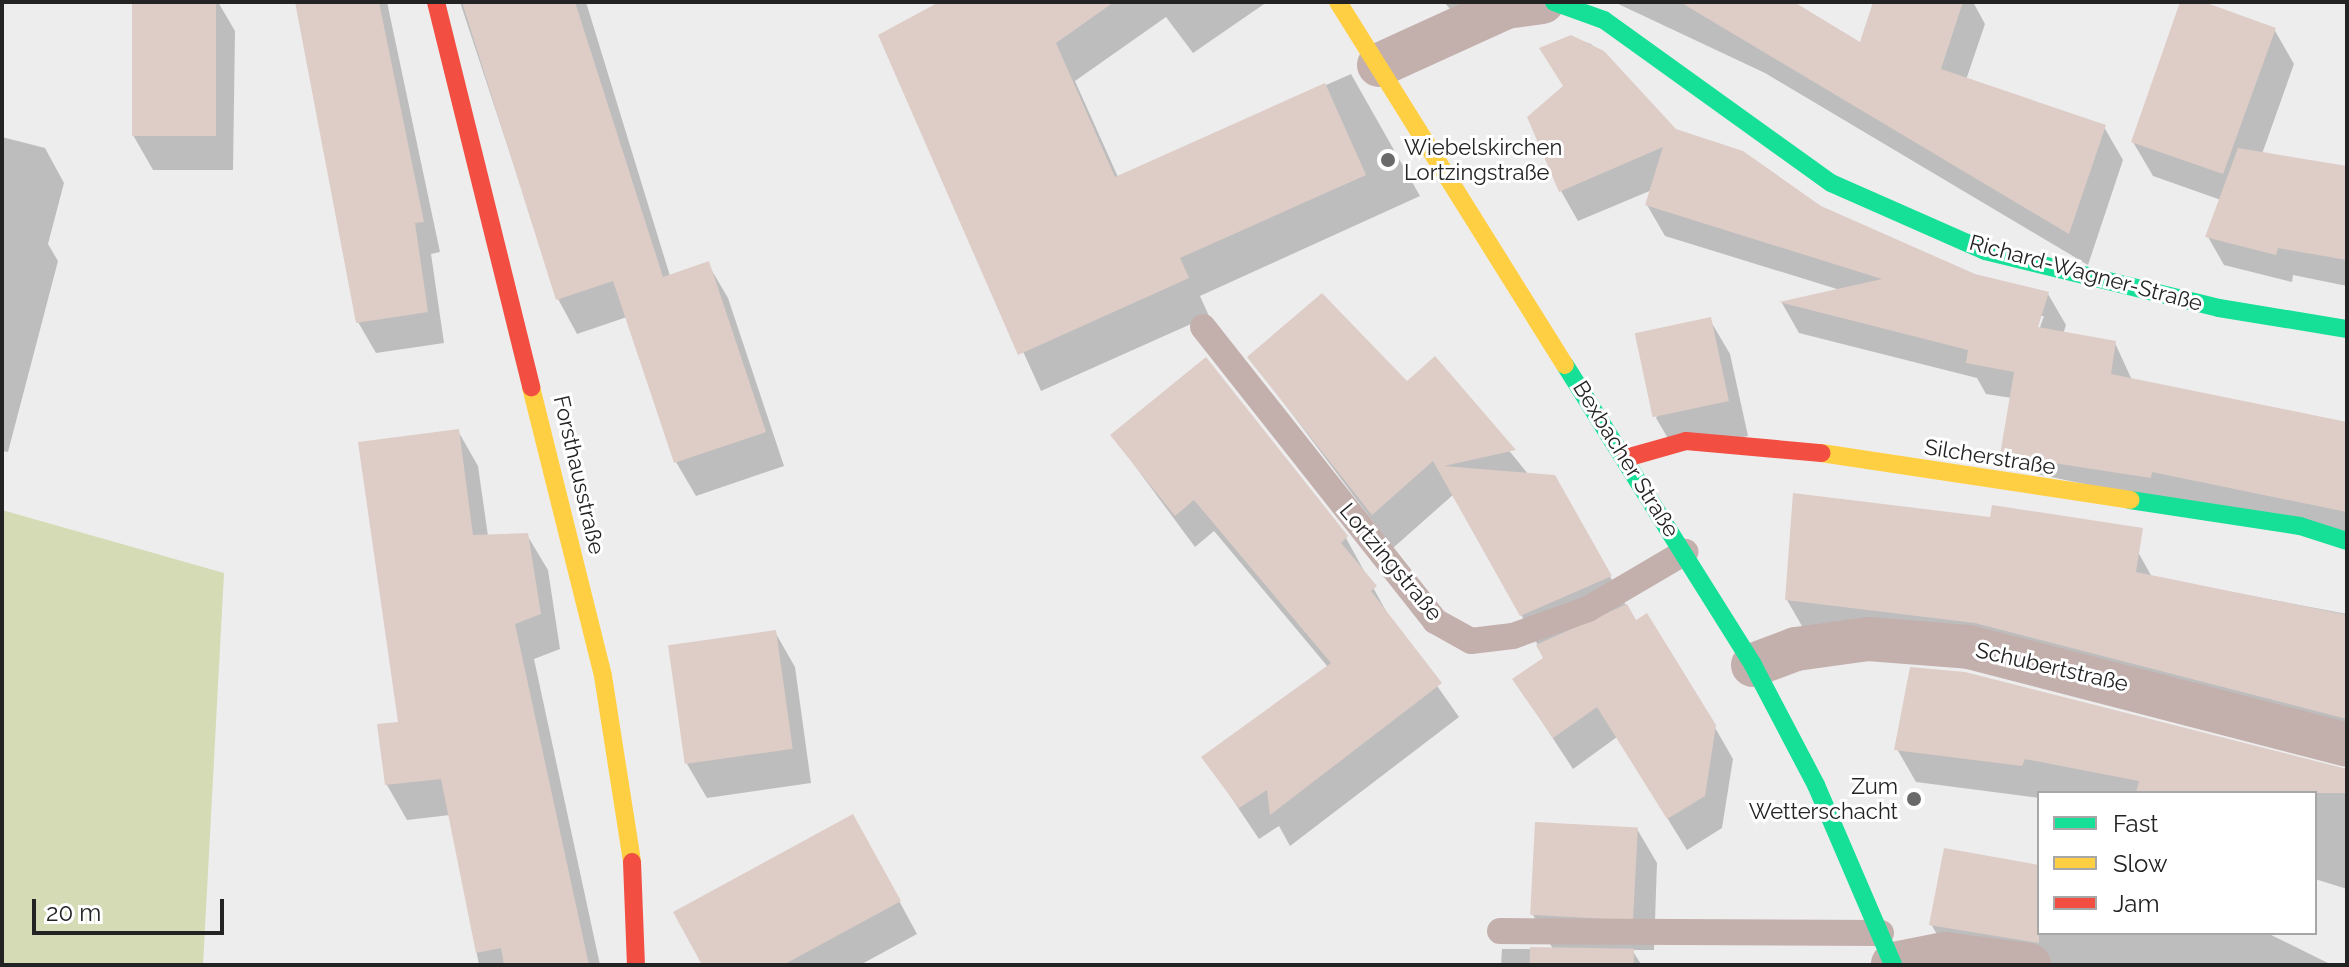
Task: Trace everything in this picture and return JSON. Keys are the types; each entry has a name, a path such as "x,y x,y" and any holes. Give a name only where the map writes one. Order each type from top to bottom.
{"street":[{"name":"Forsthausstraße","path":"436,2 603,676 635,879 636,965"},
{"name":"Bexbacher Straße","path":"1338,2 1753,665 1889,954"},
{"path":"1379,65 1506,7 1543,2"},
{"name":"Richard-Wagner-Straße","path":"1554,2 1604,20 1831,183 1985,251 2219,308 2347,329"},
{"name":"Silcherstraße","path":"1626,458 1686,441 1752,443 2300,526 2347,541"},
{"name":"Schubertstraße","path":"1753,665 1796,649 1868,639 1969,647 2347,745"},
{"path":"1889,954 1945,954 2029,965"}],"lane":[{"name":"Lortzingstraße","path":"1203,327 1435,621 1471,641 1513,636 1588,609 1685,552"},
{"path":"1500,931 1889,954"}],"green space":[{"path":"2,510 224,573 203,965 2,965"}],"building":[{"path":"132,2 216,2 216,136 132,136"},
{"path":"295,2 379,2 424,222 415,223 428,312 356,323"},
{"path":"462,2 575,2 663,277 709,261 766,432 674,463 613,281 556,300"},
{"path":"939,2 1114,2 1056,43 1115,177 1325,83 1366,175 1180,258 1189,278 1018,355 878,35"},
{"path":"1680,2 1794,2 1860,42 1873,2 1963,2 1941,69 2106,125 2069,234"},
{"path":"2180,2 2204,2 2276,28 2223,174 2131,142"},
{"path":"1571,35 1604,51 1676,129 1743,151 1821,206 1975,274 2049,292 2038,327 2116,341 2111,374 2347,422 2347,512 2152,472 2151,478 2000,455 2014,372 1966,363 1968,350 1779,302 1882,279 1645,205 1663,147 1559,192 1527,117 1563,86 1539,48"},
{"path":"2238,148 2347,166 2347,260 2278,248 2276,255 2205,237"},
{"path":"1322,293 1407,381 1435,356 1516,450 1444,466 1555,475 1612,576 1520,616 1433,461 1372,515 1247,357"},
{"path":"1711,317 1729,401 1653,417 1635,333"},
{"path":"1206,357 1348,536 1341,543 1377,586 1371,591 1442,683 1270,815 1267,790 1239,808 1201,757 1331,663 1194,500 1175,516 1110,435"},
{"path":"459,429 473,535 528,533 541,614 515,624 589,965 504,965 501,948 476,953 441,779 385,785 377,724 398,722 358,442"},
{"path":"1793,493 1990,517 1992,505 2143,528 2136,572 2347,615 2347,719 1975,623 1785,600"},
{"path":"1627,604 1636,620 1647,613 1716,725 1705,796 1667,819 1597,707 1553,738 1512,679 1543,658 1536,645"},
{"path":"776,630 793,749 685,764 668,645"},
{"path":"1910,667 1965,672 2347,769 2347,793 2136,791 2139,781 2025,759 2022,766 1894,750"},
{"path":"853,814 901,901 783,965 702,965 673,912"},
{"path":"1535,822 1638,827 1633,920 1530,915"},
{"path":"1944,848 2037,865 2039,943 1929,925"},
{"path":"1530,947 1634,949 1634,965 1530,965"}],"traffic: fast":[{"path":"1554,2 1604,20 1831,183 1985,251 2219,308 2347,329"},
{"path":"1565,365 1753,665 1816,785 1893,965"},
{"path":"2130,500 2300,526 2347,541"}],"traffic: slow":[{"path":"1338,2 1565,365"},
{"path":"531,387 603,676 632,862"},
{"path":"1821,453 2130,500"}],"traffic: jam":[{"path":"436,2 531,387"},
{"path":"1626,458 1686,441 1821,453"},
{"path":"632,862 636,965"}],"place":[{"name":"Wiebelskirchen Lortzingstraße","path":"1388,160"},
{"name":"Zum Wetterschacht","path":"1914,799"}]}
